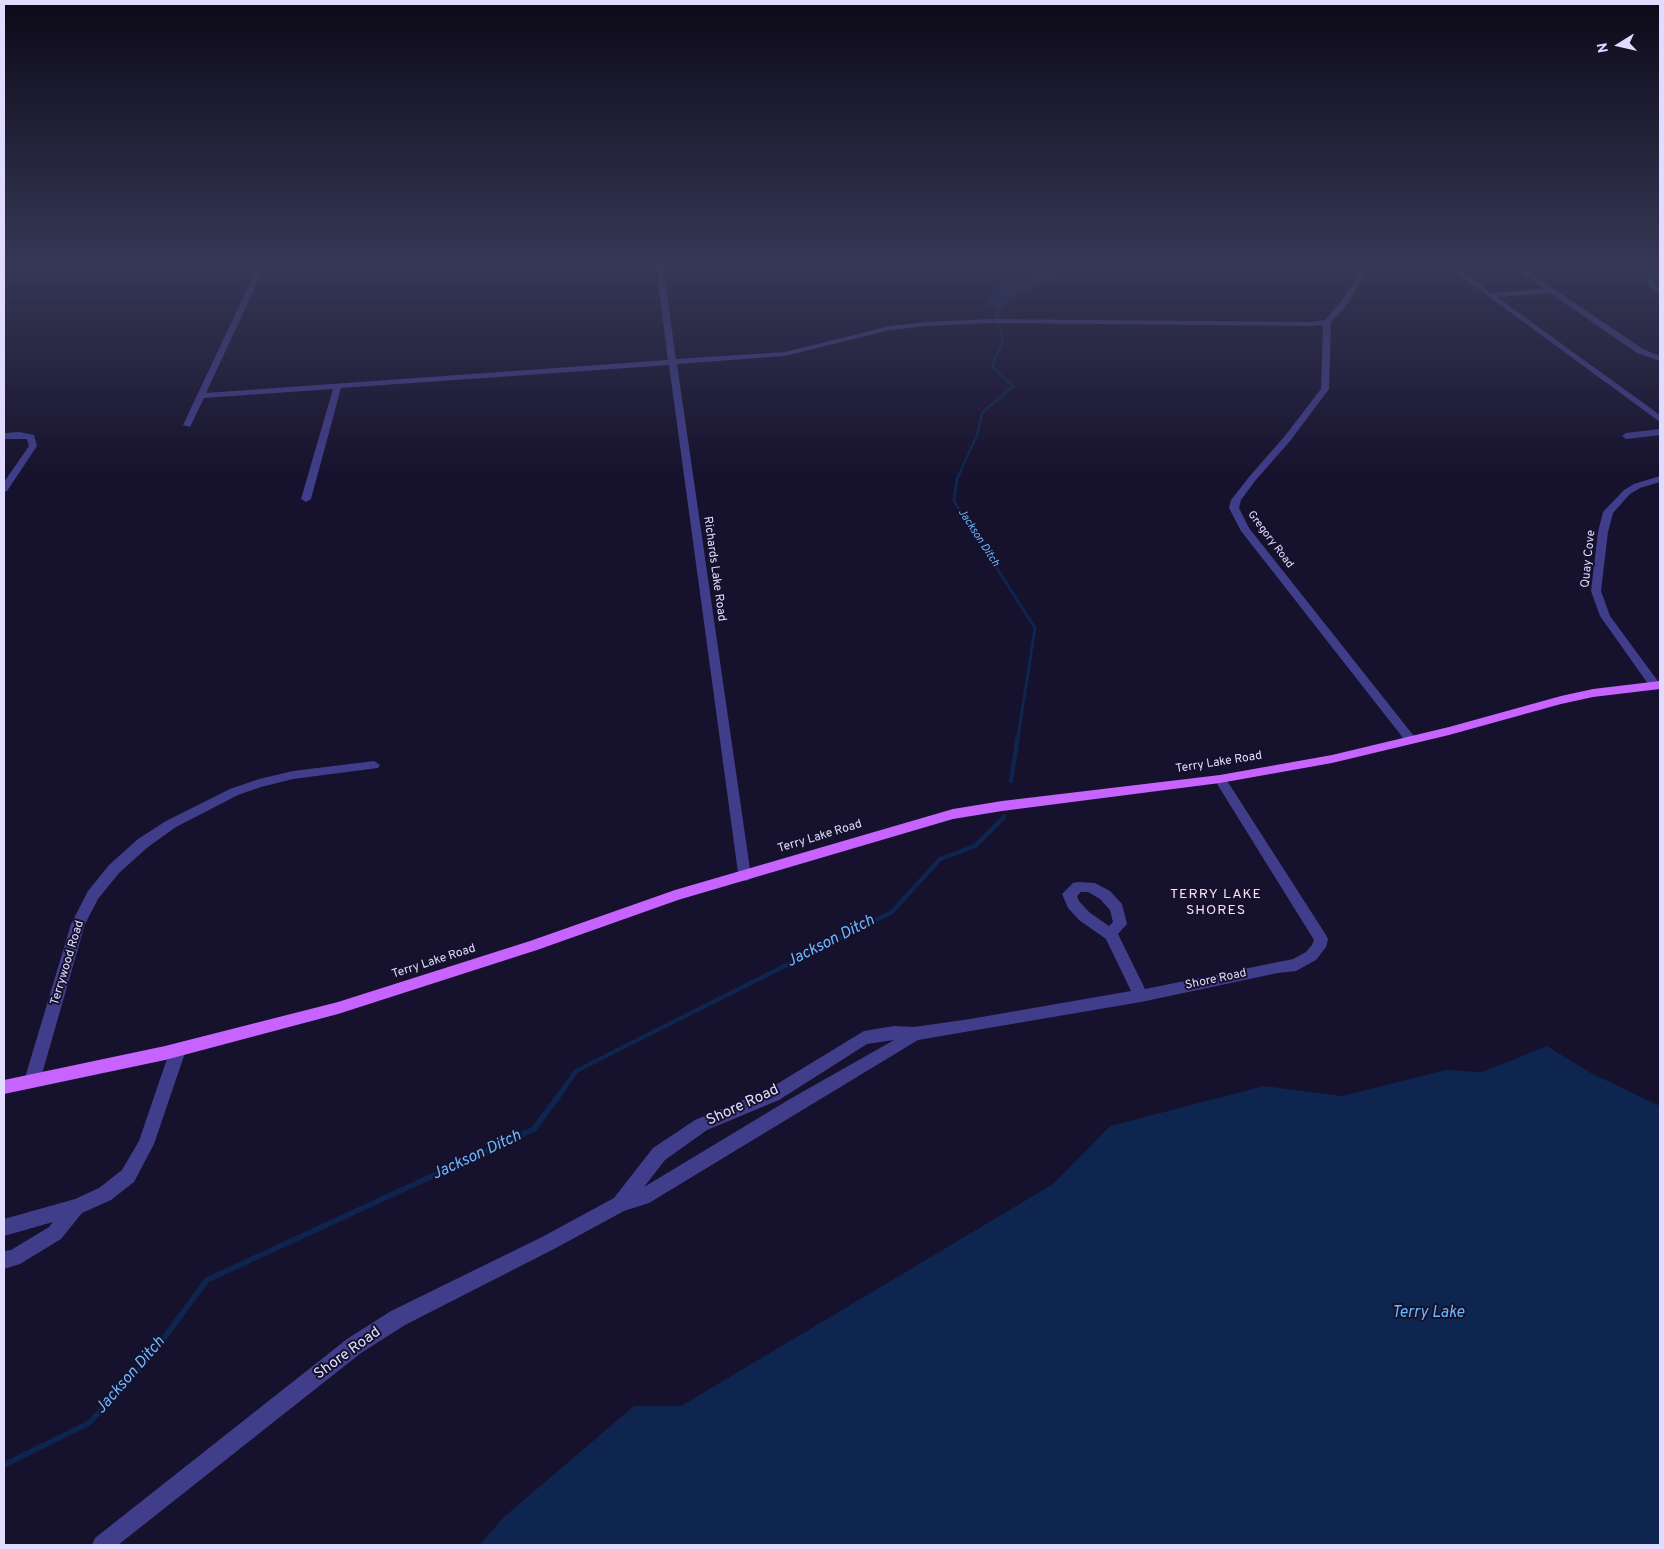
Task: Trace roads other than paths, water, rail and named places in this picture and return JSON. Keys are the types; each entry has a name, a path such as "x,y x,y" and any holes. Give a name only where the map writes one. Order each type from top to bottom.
{"main road":[{"name":"Terry Lake Road","path":"4,1087 178,1050 338,1008 532,946 675,895 953,814 1002,806 1220,779 1332,759 1561,700 1658,685"}],"street":[{"path":"188,425 228,338"},
{"name":"Richards Lake Road","path":"670,338 744,876"},
{"path":"201,396 785,354 848,338"},
{"name":"Gregory Road","path":"1327,338 1325,388 1287,439 1236,500 1234,508 1244,529 1411,740"},
{"path":"1550,338 1660,418"},
{"path":"1621,338 1640,351 1659,359"},
{"path":"306,499 338,386"},
{"path":"1626,436 1660,432"},
{"path":"4,436 19,435 31,437 32,446 4,489"},
{"name":"Quay Cove","path":"1658,685 1605,616 1596,590 1603,532 1608,512 1627,492 1637,486 1660,479"},
{"name":"Terrywood Road","path":"32,1081 78,924 93,895 114,869 143,843 171,824 234,792 293,775 374,765"},
{"name":"Shore Road","path":"620,1204 660,1154 701,1126 773,1095 864,1038 894,1033 914,1034 970,1026 1142,996 1278,967 1296,965 1311,956 1319,947 1321,939 1220,779"},
{"path":"1111,935 1142,996"},
{"name":"Shore Road","path":"102,1545 354,1346 398,1318 548,1243 620,1204 643,1197 796,1104 904,1042 914,1034"},
{"path":"4,1227 76,1207 105,1194 128,1176 146,1144 178,1050"},
{"path":"4,1260 14,1258 54,1233 76,1207"}],"water":[{"name":"Terry Lake","path":"1547,1046 1591,1073 1660,1106 1660,1545 479,1545 504,1517 634,1406 681,1406 1053,1184 1110,1126 1264,1086 1342,1096 1446,1070 1482,1072"}],"waterway":[{"name":"Jackson Ditch","path":"961,470 977,435 982,413 1013,386 992,367 1003,338"},
{"name":"Jackson Ditch","path":"962,469 957,479 954,501 1035,628 1018,737"},
{"name":"Jackson Ditch","path":"1011,781 1018,736"},
{"name":"Jackson Ditch","path":"564,1088 576,1071 892,912 940,859 975,846 1004,817"},
{"name":"Jackson Ditch","path":"4,1465 89,1423 150,1357 207,1280 534,1129 565,1087"}],"district":[{"name":"TERRY LAKE SHORES","path":"1216,904"}]}
